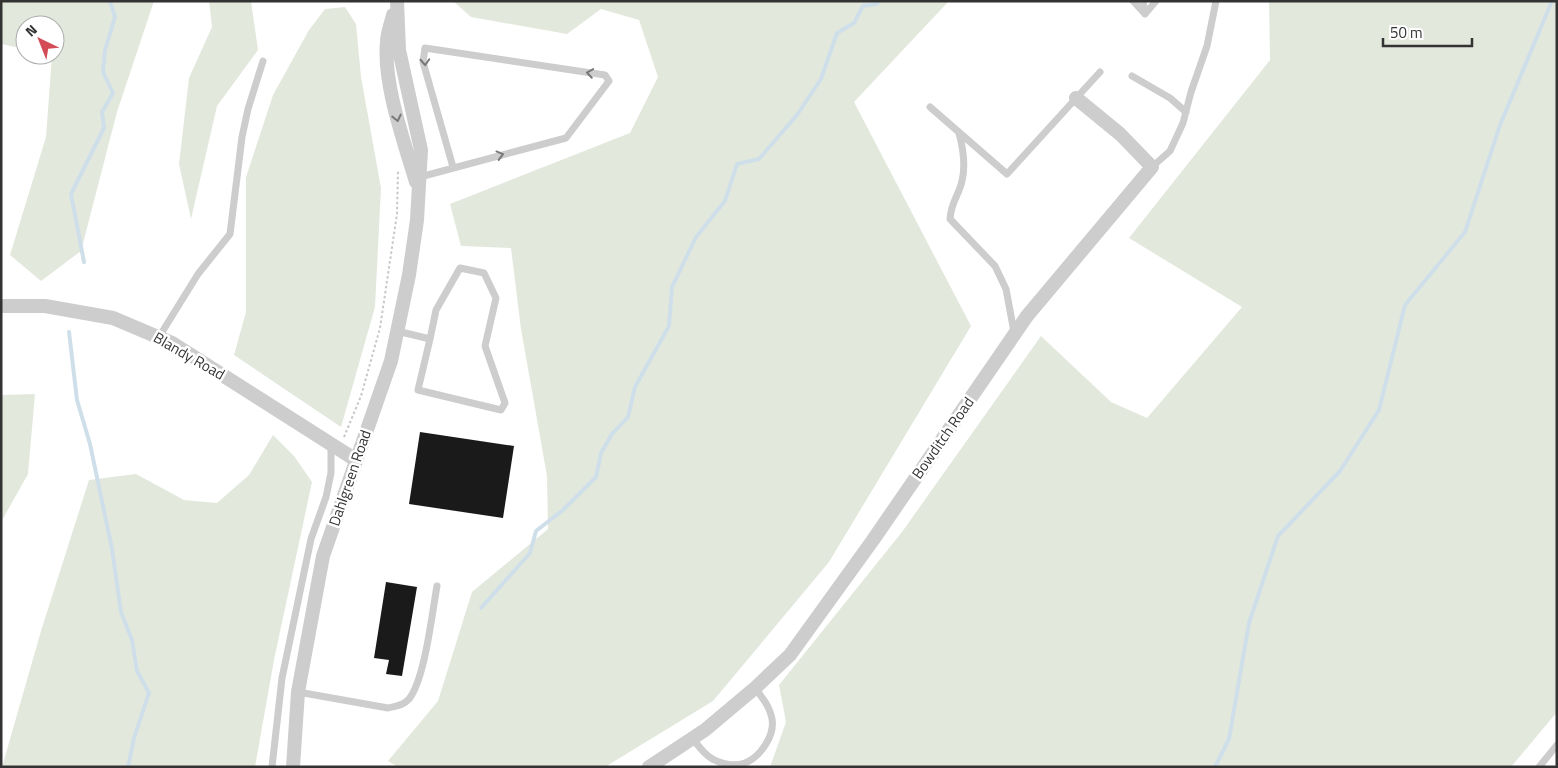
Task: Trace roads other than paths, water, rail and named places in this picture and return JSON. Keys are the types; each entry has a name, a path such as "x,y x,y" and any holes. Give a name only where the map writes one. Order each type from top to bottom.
{"street":[{"name":"Dahlgreen Road","path":"293,767 298,692 323,556 391,361 409,275 420,192 421,150 399,50 396,1"},
{"name":"Dahlgreen Road","path":"396,1 387,41 387,69 398,123 420,192"},
{"path":"1076,98 1120,134 1152,168"},
{"name":"Bowditch Road","path":"648,767 705,730 756,688 790,655 873,540 1027,316 1152,168"},
{"name":"Blandy Road","path":"1,306 45,306 113,318 159,337 172,343 334,448 356,460"}],"lane":[{"path":"1133,1 1145,14"},
{"path":"1143,1 1145,14"},
{"path":"1145,14 1156,1"},
{"path":"1152,168 1170,151 1183,123 1207,46 1216,1"},
{"path":"420,178 566,138 591,108 609,81 604,75 425,48 423,62 453,168"},
{"path":"159,337 198,274 230,234 242,137 248,109 263,61"},
{"path":"930,107 1007,174 1100,72"},
{"path":"1132,76 1170,98 1186,112"},
{"path":"959,132 964,152 962,181 951,207 950,219 995,266 1006,289 1014,335"},
{"path":"460,268 484,273 496,298 485,346 505,403 501,410 418,390 430,339 436,310 460,268"},
{"path":"398,331 430,339"},
{"path":"272,767 282,678 311,539 326,497 334,448"},
{"path":"298,692 388,708 402,705 409,699 420,678 437,586"},
{"path":"692,738 710,758 727,765 745,762 759,753 770,738 772,719 765,701 756,688"},
{"path":"1539,767 1557,745"}],"waterway":[{"path":"84,262 71,194 104,128 102,112 113,93 103,72 105,50 115,17 110,1"},
{"path":"481,608 530,553 536,531 563,510 596,477 601,453 612,434 628,417 635,387 669,326 672,287 696,237 725,201 737,164 759,159 797,115 821,79 837,33 854,23 863,6 877,4 879,1"},
{"path":"1215,767 1229,739 1249,623 1278,536 1340,471 1379,410 1405,305 1465,232 1500,125 1552,1"},
{"path":"69,332 77,400 90,444 112,549 121,612 132,640 137,671 149,693 134,738 128,767"}]}
